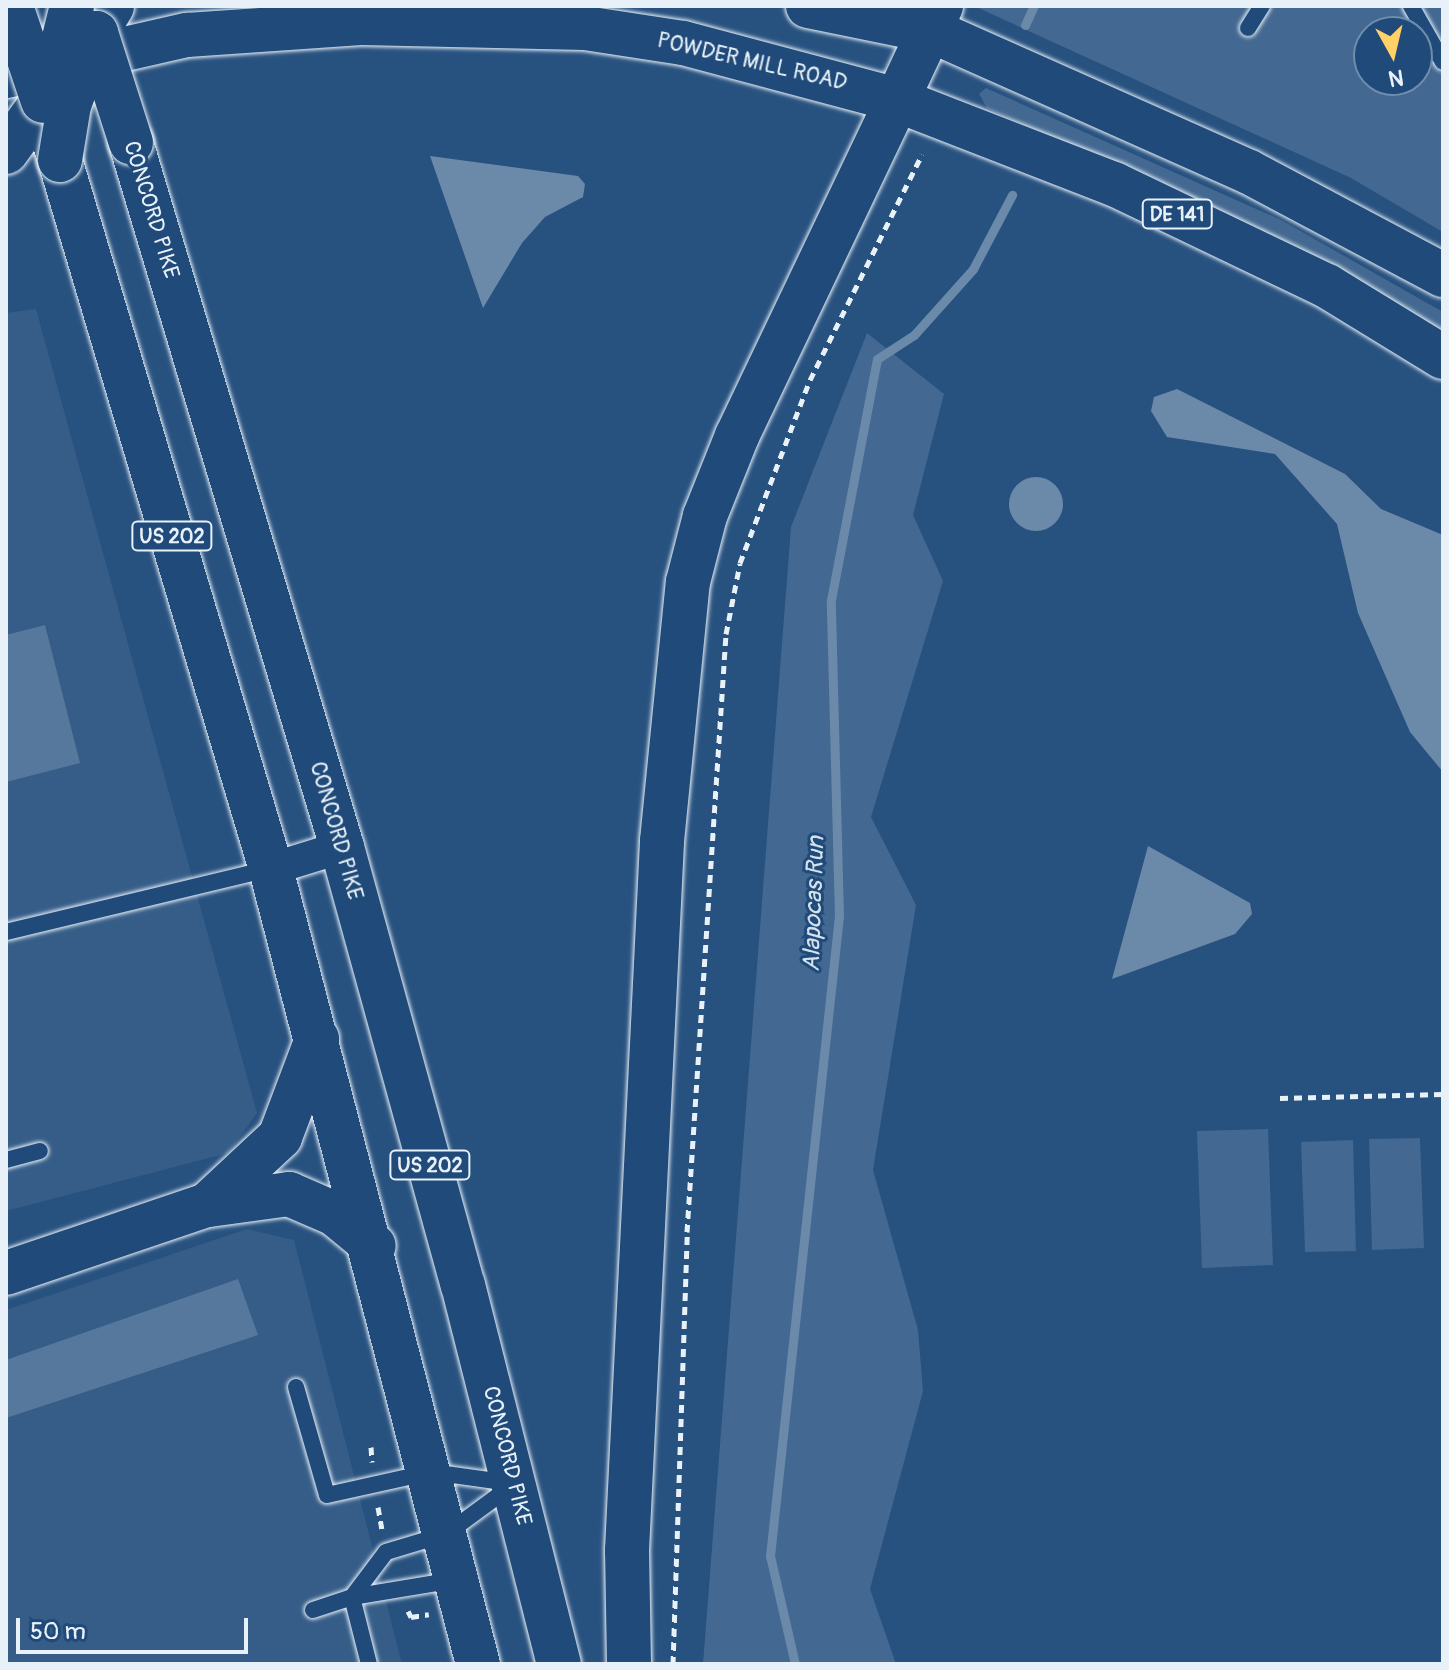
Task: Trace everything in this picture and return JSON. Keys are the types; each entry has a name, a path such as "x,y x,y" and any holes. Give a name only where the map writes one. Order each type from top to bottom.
{"main road":[{"name":"US 202","path":"11,6 43,101 271,869 374,1246 478,1664"},
{"path":"6,17 54,6"},
{"path":"808,6 935,18"},
{"path":"876,6 935,18 1249,172 1443,275"},
{"path":"6,151 43,101 91,13"},
{"path":"60,160 69,105 91,13"},
{"name":"CONCORD PIKE","path":"91,13 342,847 515,1484 559,1664"},
{"path":"629,1664 627,1550 662,841 688,582 705,516 737,436 935,18"},
{"name":"POWDER MILL ROAD","path":"6,76 187,35 427,22 585,28 683,43 897,100 1114,184 1327,286 1443,357"},
{"path":"207,1205 280,1137 317,1039"},
{"path":"6,1273 207,1205 289,1194 335,1214 374,1246"}],"street":[{"path":"271,869 342,847"}],"lane":[{"path":"1248,28 1262,6"},
{"path":"1411,6 1443,62"},
{"path":"6,932 271,869"},
{"path":"6,1160 40,1151"},
{"path":"296,1387 327,1495 431,1472 515,1484"},
{"path":"352,1597 386,1552 446,1534 515,1484"},
{"path":"313,1610 352,1597 457,1580"},
{"path":"352,1597 369,1664"}],"path":[{"path":"673,1664 687,1232 726,634 740,563 810,380 922,154"},
{"path":"1280,1098 1443,1094"}],"shaded area":[{"path":"974,6 1443,6 1443,232 1351,178"},
{"path":"986,88 1281,220 1443,312 1443,332 1171,190 987,108 979,94"},
{"path":"430,156 578,176 585,184 583,197 545,217 522,243 483,308"},
{"path":"36,309 257,1113 228,1153 6,1211 6,313"},
{"path":"867,333 944,394 913,515 943,581 871,817 916,905 873,1170 918,1330 923,1391 870,1589 896,1664 703,1664 791,527"},
{"path":"1177,389 1345,474 1381,509 1443,535 1443,772 1410,732 1358,613 1337,524 1275,454 1167,437 1151,411 1154,397"},
{"path":"1036,477 1055,485 1063,504 1055,523 1036,531 1017,523 1009,504 1017,485"},
{"path":"1148,846 1250,903 1252,914 1235,934 1112,979"},
{"path":"1268,1129 1273,1265 1202,1268 1197,1131"},
{"path":"1420,1138 1424,1248 1372,1250 1369,1139"},
{"path":"1353,1140 1356,1251 1305,1252 1301,1142"},
{"path":"247,1229 294,1240 402,1664 6,1664 6,1310"}],"building":[{"path":"45,625 80,763 6,782 6,635"},
{"path":"238,1279 258,1335 6,1418 6,1360"}],"waterway":[{"name":"Alapocas Run","path":"1025,25 1034,6"},
{"name":"Alapocas Run","path":"795,1664 770,1556 839,916 831,600 877,359 914,335 973,269 1012,195"}]}
